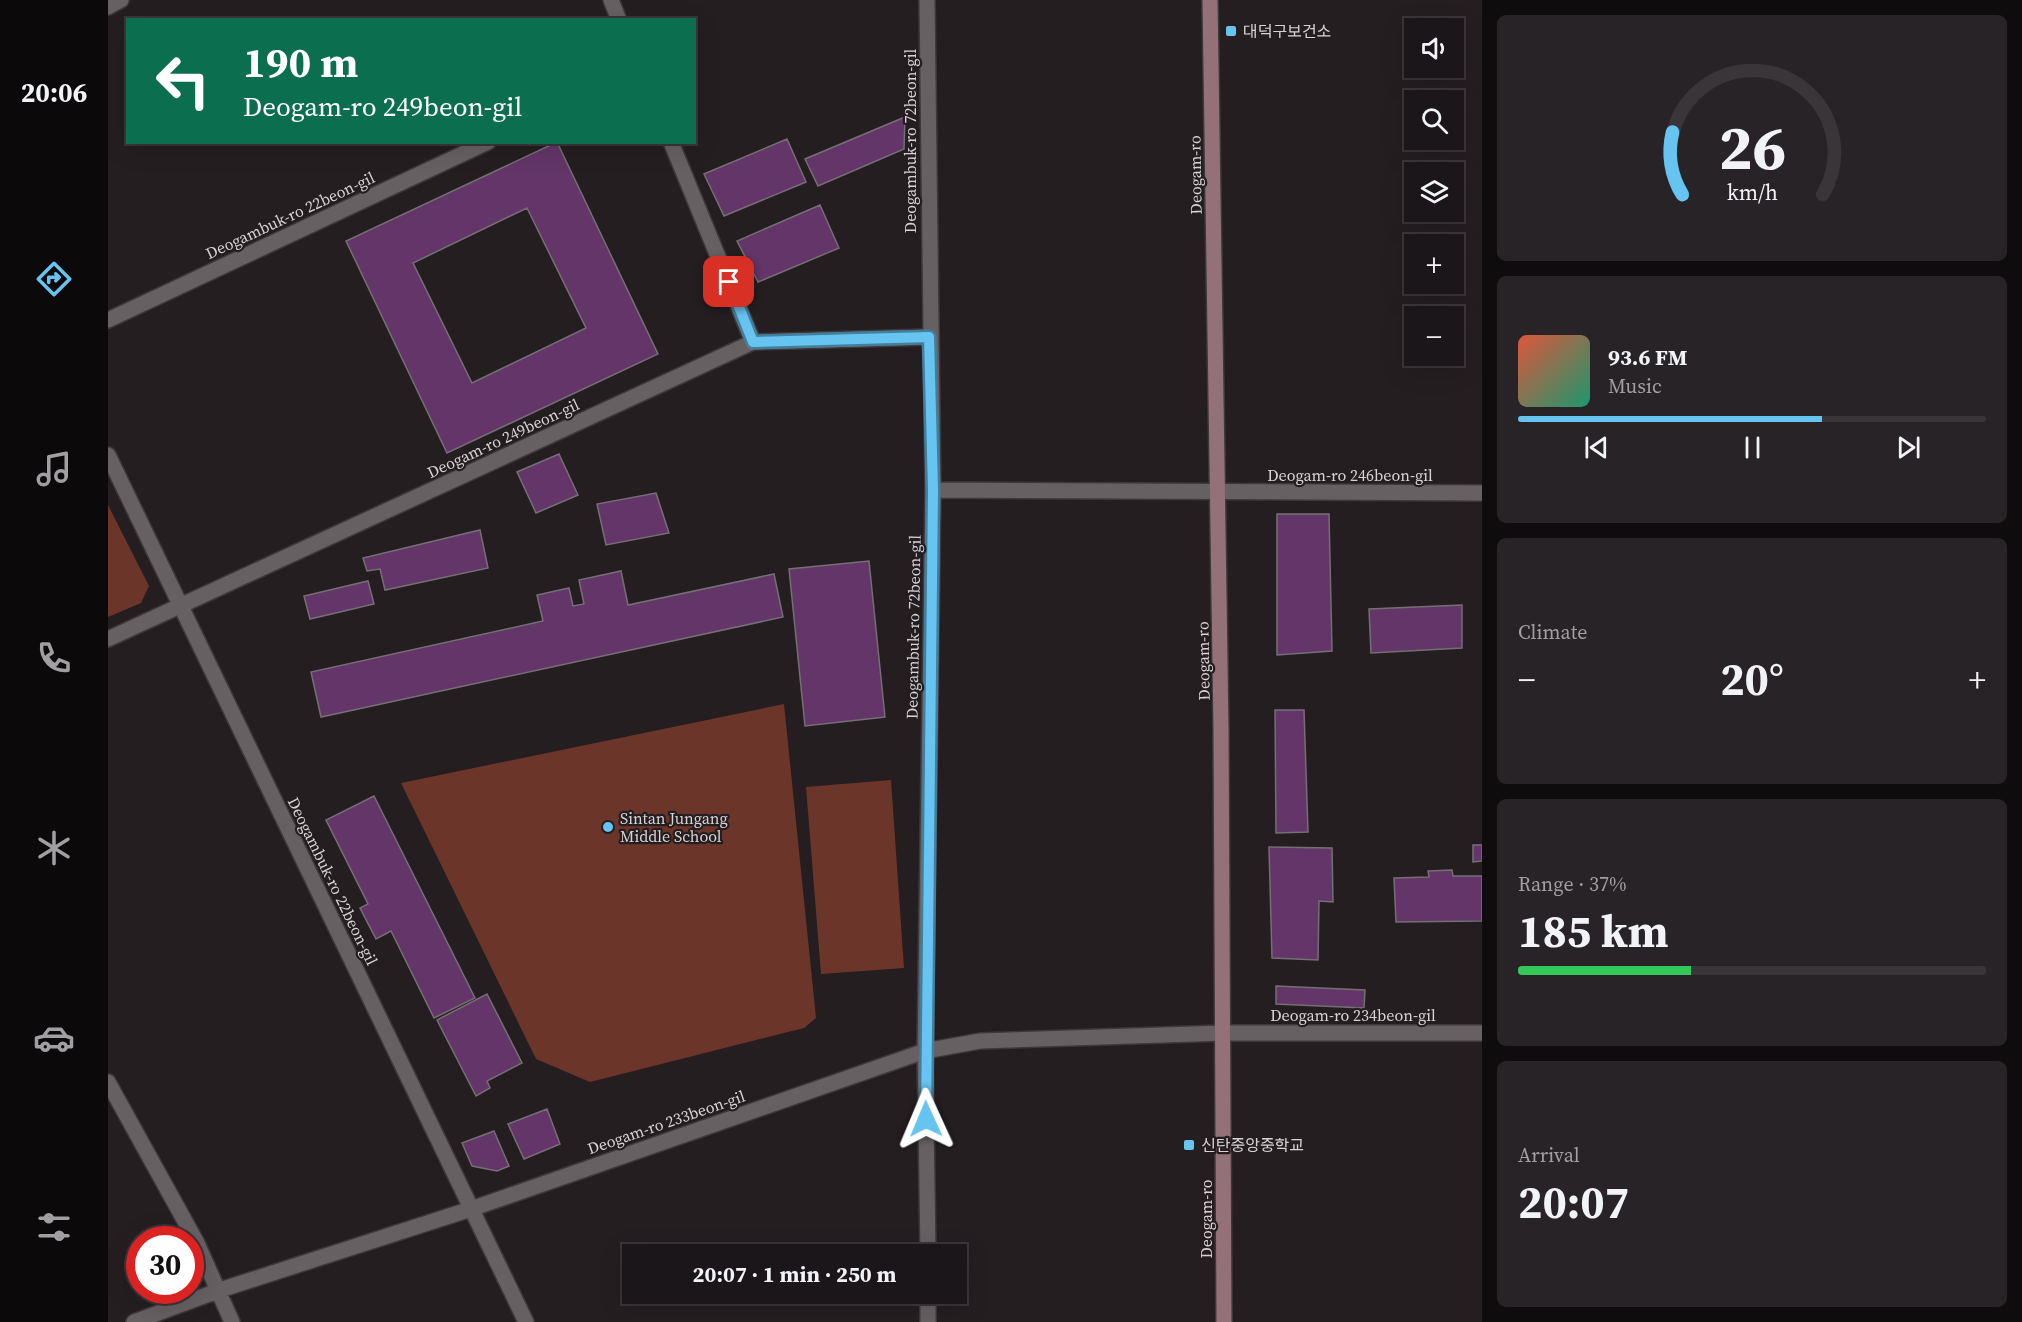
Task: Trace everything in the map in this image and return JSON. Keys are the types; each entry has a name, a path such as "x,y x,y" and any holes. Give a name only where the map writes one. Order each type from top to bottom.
{"street":[{"path":"108,7 121,0"},
{"path":"611,0 618,18"},
{"name":"Deogambuk-ro 72beon-gil","path":"927,0 929,337 933,490 925,1051 928,1244"},
{"name":"Deogam-ro","path":"1210,0 1224,1033 1224,1322"},
{"name":"Deogambuk-ro 22beon-gil","path":"108,320 484,144"},
{"path":"672,144 753,342"},
{"name":"Deogam-ro 249beon-gil","path":"108,639 182,607 753,342 929,337"},
{"name":"Deogambuk-ro 22beon-gil","path":"108,455 526,1322"},
{"name":"Deogam-ro 246beon-gil","path":"933,490 1482,493"},
{"name":"Deogam-ro 233beon-gil","path":"135,1322 220,1290 471,1209 925,1051 980,1041 1224,1033"},
{"name":"Deogam-ro 234beon-gil","path":"1224,1033 1482,1033"},
{"path":"108,1082 197,1243 220,1290 231,1322"},
{"path":"928,1304 928,1322"}],"shaded area":[{"path":"108,505 149,586 141,603 108,617"},
{"path":"784,704 816,1018 804,1028 590,1082 536,1059 401,783"},
{"path":"891,780 904,968 821,974 806,787"}],"building":[{"path":"905,117 904,149 818,186 805,159"},
{"path":"787,139 806,182 724,216 704,174"},
{"path":"553,144 558,144 658,354 447,453 346,241","holes":["527,208 586,328 472,383 413,263"]},
{"path":"820,205 839,248 758,282 737,241"},
{"path":"559,454 578,495 536,513 517,472"},
{"path":"656,493 669,533 606,545 597,504"},
{"path":"1277,514 1329,514 1332,651 1277,655"},
{"path":"480,530 488,568 385,590 380,569 367,571 363,558"},
{"path":"869,561 885,717 805,726 789,569"},
{"path":"621,571 628,605 774,574 783,617 321,717 311,672 543,621 537,595 569,588 573,606 584,604 579,580"},
{"path":"368,581 374,604 310,619 304,596"},
{"path":"1462,605 1462,648 1371,653 1369,609"},
{"path":"1275,710 1304,710 1308,832 1276,833"},
{"path":"374,796 475,998 434,1018 391,931 376,939 360,908 368,904 326,820"},
{"path":"1473,845 1482,845 1482,861 1473,862"},
{"path":"1269,847 1332,848 1333,902 1319,901 1318,960 1272,958"},
{"path":"1452,870 1453,876 1482,876 1482,921 1396,922 1394,878 1429,877 1428,871"},
{"path":"1276,986 1365,990 1364,1008 1276,1004"},
{"path":"487,994 522,1063 487,1081 490,1088 476,1096 437,1020"},
{"path":"547,1109 560,1144 524,1159 508,1124"},
{"path":"494,1131 509,1166 497,1171 472,1166 462,1143"}],"place":[{"name":"대덕구보건소","path":"1231,31"},
{"name":"Sintan Jungang Middle School","path":"608,827"},
{"name":"신탄중앙중학교","path":"1189,1145"}],"route":[{"path":"729,282 753,342 929,337 933,490 926,1119"}]}
